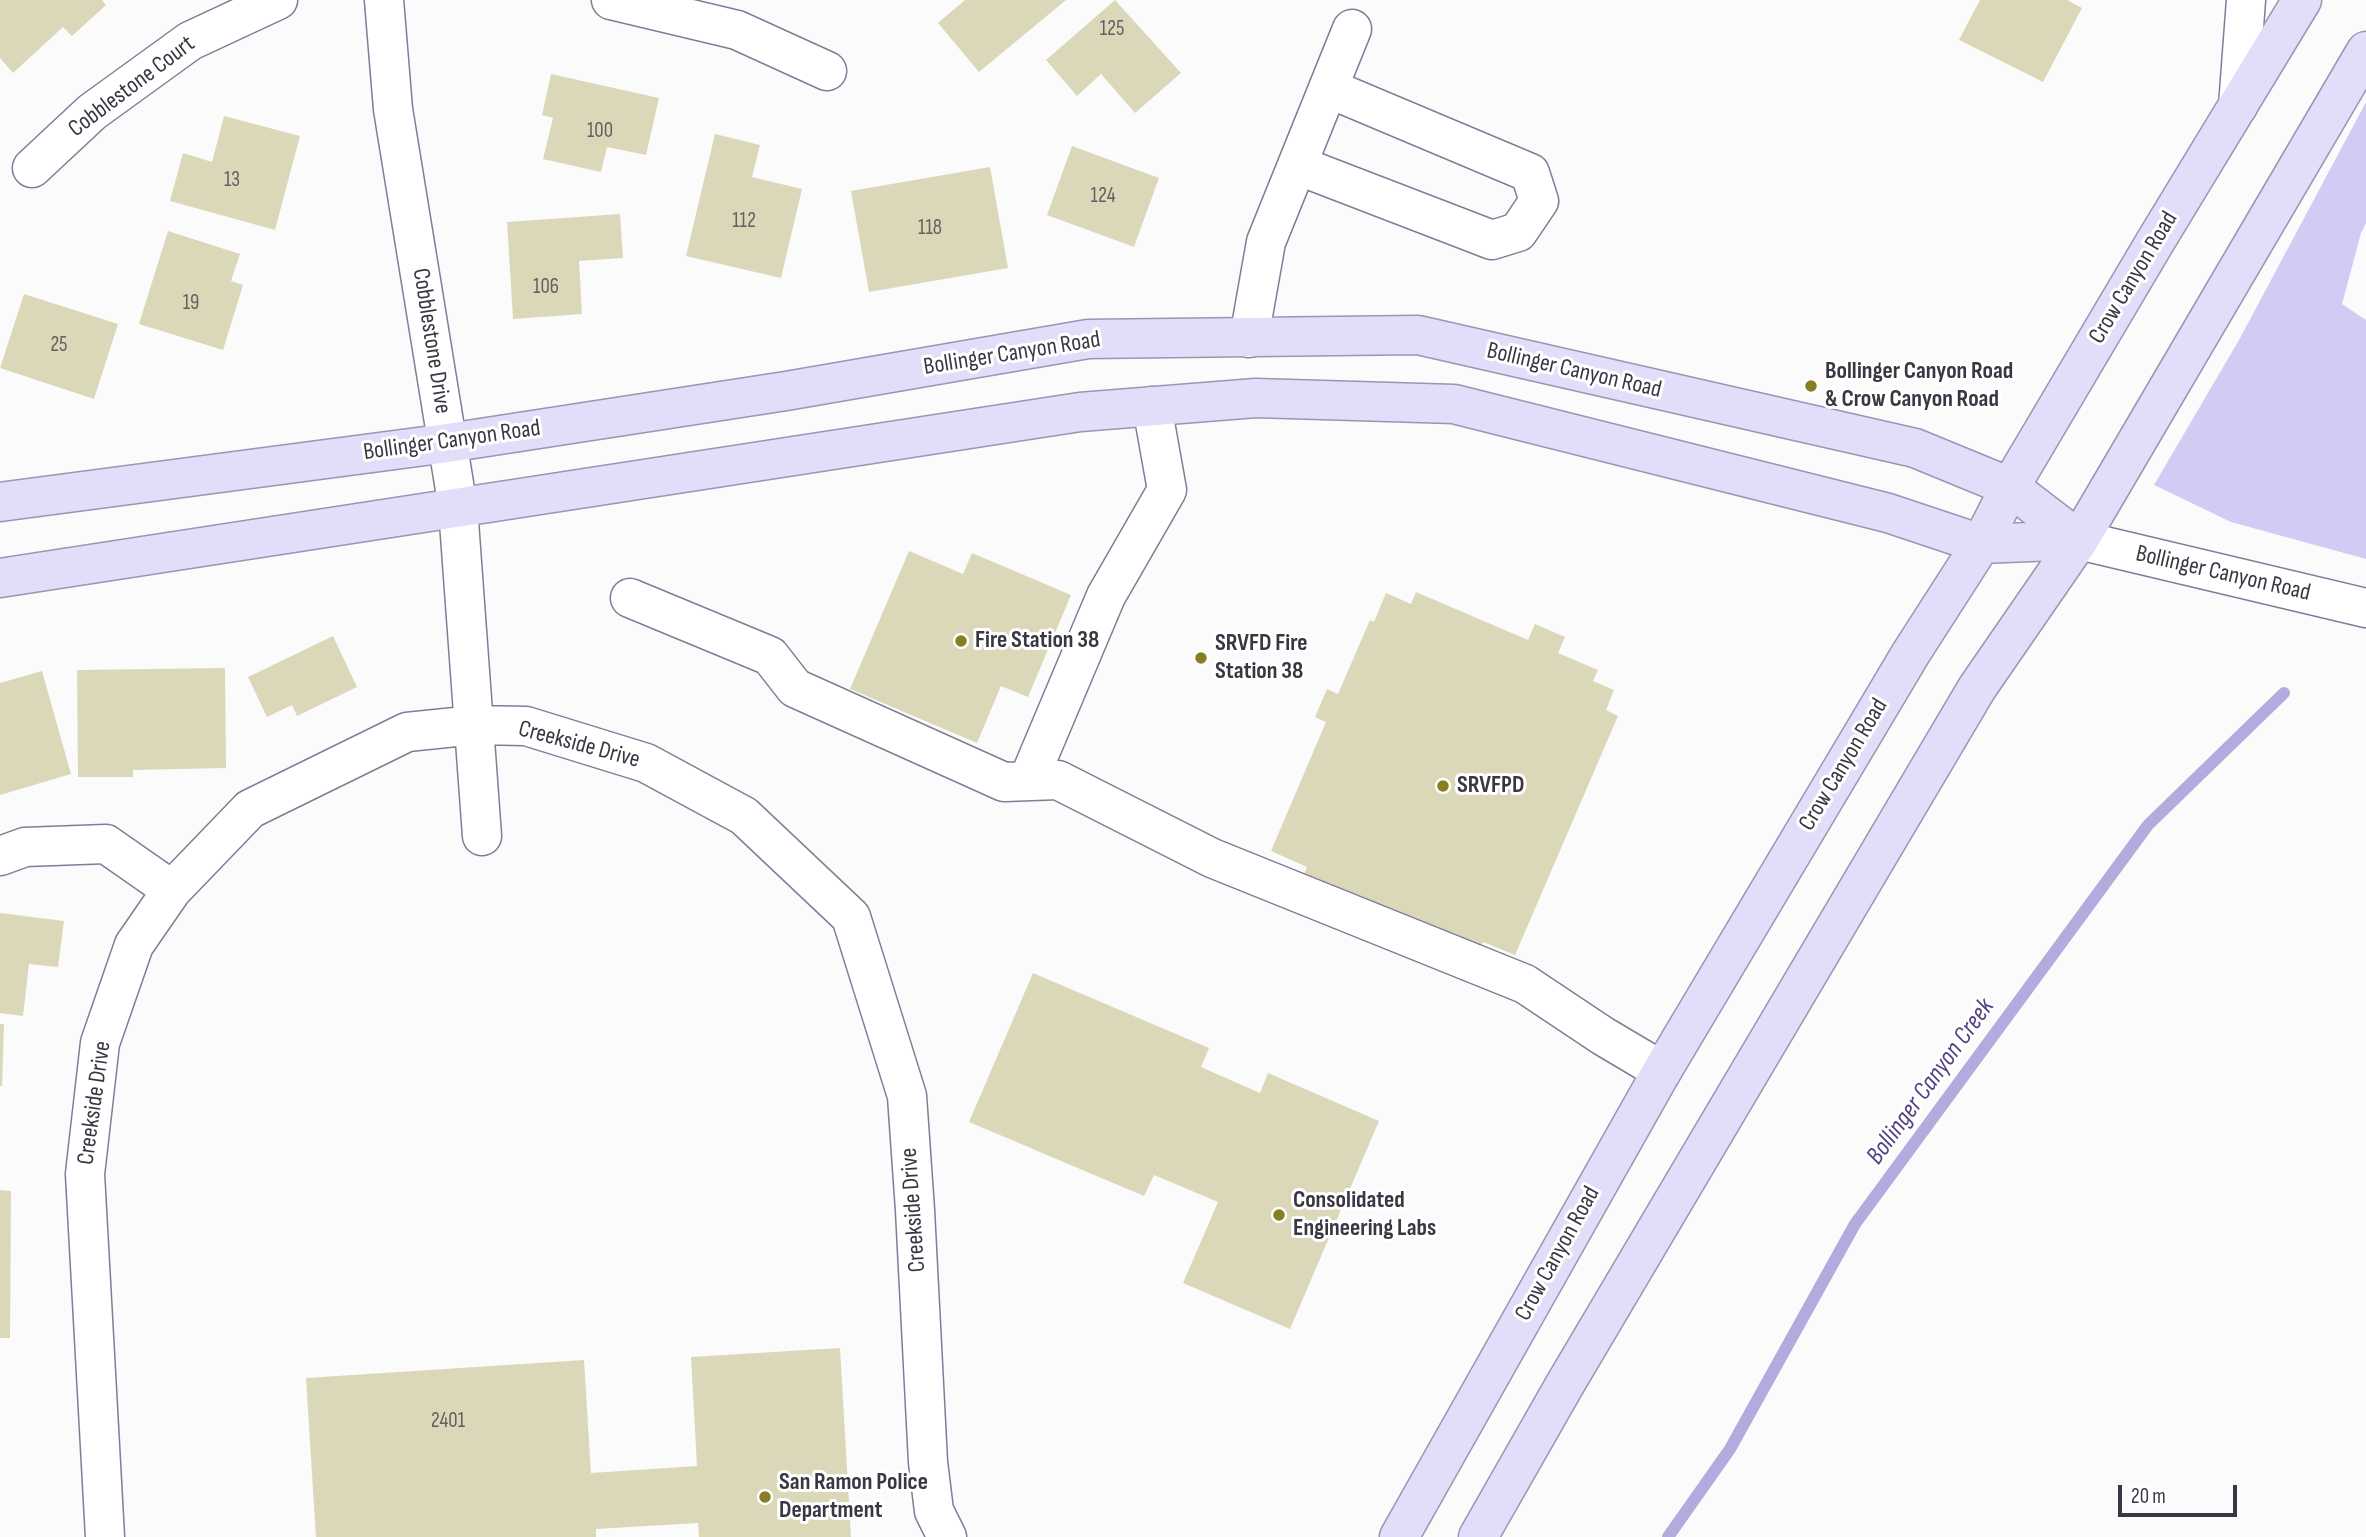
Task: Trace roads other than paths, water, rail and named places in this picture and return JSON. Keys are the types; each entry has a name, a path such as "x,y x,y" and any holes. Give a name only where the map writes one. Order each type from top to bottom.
{"main road":[{"name":"Crow Canyon Road","path":"1399,1537 1662,1071 1910,653 1982,544 2010,486 2302,0"},
{"path":"1478,1537 1564,1386 1977,688 2079,540 2366,51"},
{"name":"Bollinger Canyon Road","path":"0,502 448,443 786,391 1088,340 1418,335 1915,448 2010,486 2079,540"},
{"name":"Bollinger Canyon Road","path":"0,578 1080,412 1256,398 1454,404 1888,513 1982,544 2079,540"}],"street":[{"name":"Cobblestone Court","path":"32,168 92,112 190,41 278,0"},
{"name":"Cobblestone Drive","path":"384,0 393,108 458,508 482,836"},
{"path":"611,0 737,30 827,71"},
{"path":"2238,106 2246,0"},
{"path":"1249,338 1266,242 1352,29"},
{"path":"1297,164 1492,240 1518,232 1539,201 1530,173 1328,88"},
{"path":"1028,781 1106,596 1167,490 1152,406"},
{"name":"Bollinger Canyon Road","path":"2079,540 2366,608"},
{"path":"630,598 770,656 795,688 1004,782 1058,780 1212,858 1525,984 1662,1071"},
{"name":"Creekside Drive","path":"105,1537 85,1174 100,1043 134,945 172,890 250,809 407,732 475,725 526,726 646,763 744,816 851,917 907,1096 928,1462 934,1511 947,1537"},
{"path":"0,856 25,847 106,844 172,890"}],"waterway":[{"name":"Bollinger Canyon Creek","path":"1668,1537 1730,1449 1855,1224 2148,825 2284,693"}],"place":[{"name":"Bollinger Canyon Road & Crow Canyon Road","path":"1811,386"},
{"name":"Fire Station 38","path":"961,641"},
{"name":"SRVFD Fire Station 38","path":"1201,658"},
{"name":"SRVFPD","path":"1443,786"},
{"name":"Consolidated Engineering Labs","path":"1279,1215"},
{"name":"San Ramon Police Department","path":"765,1497"}]}
